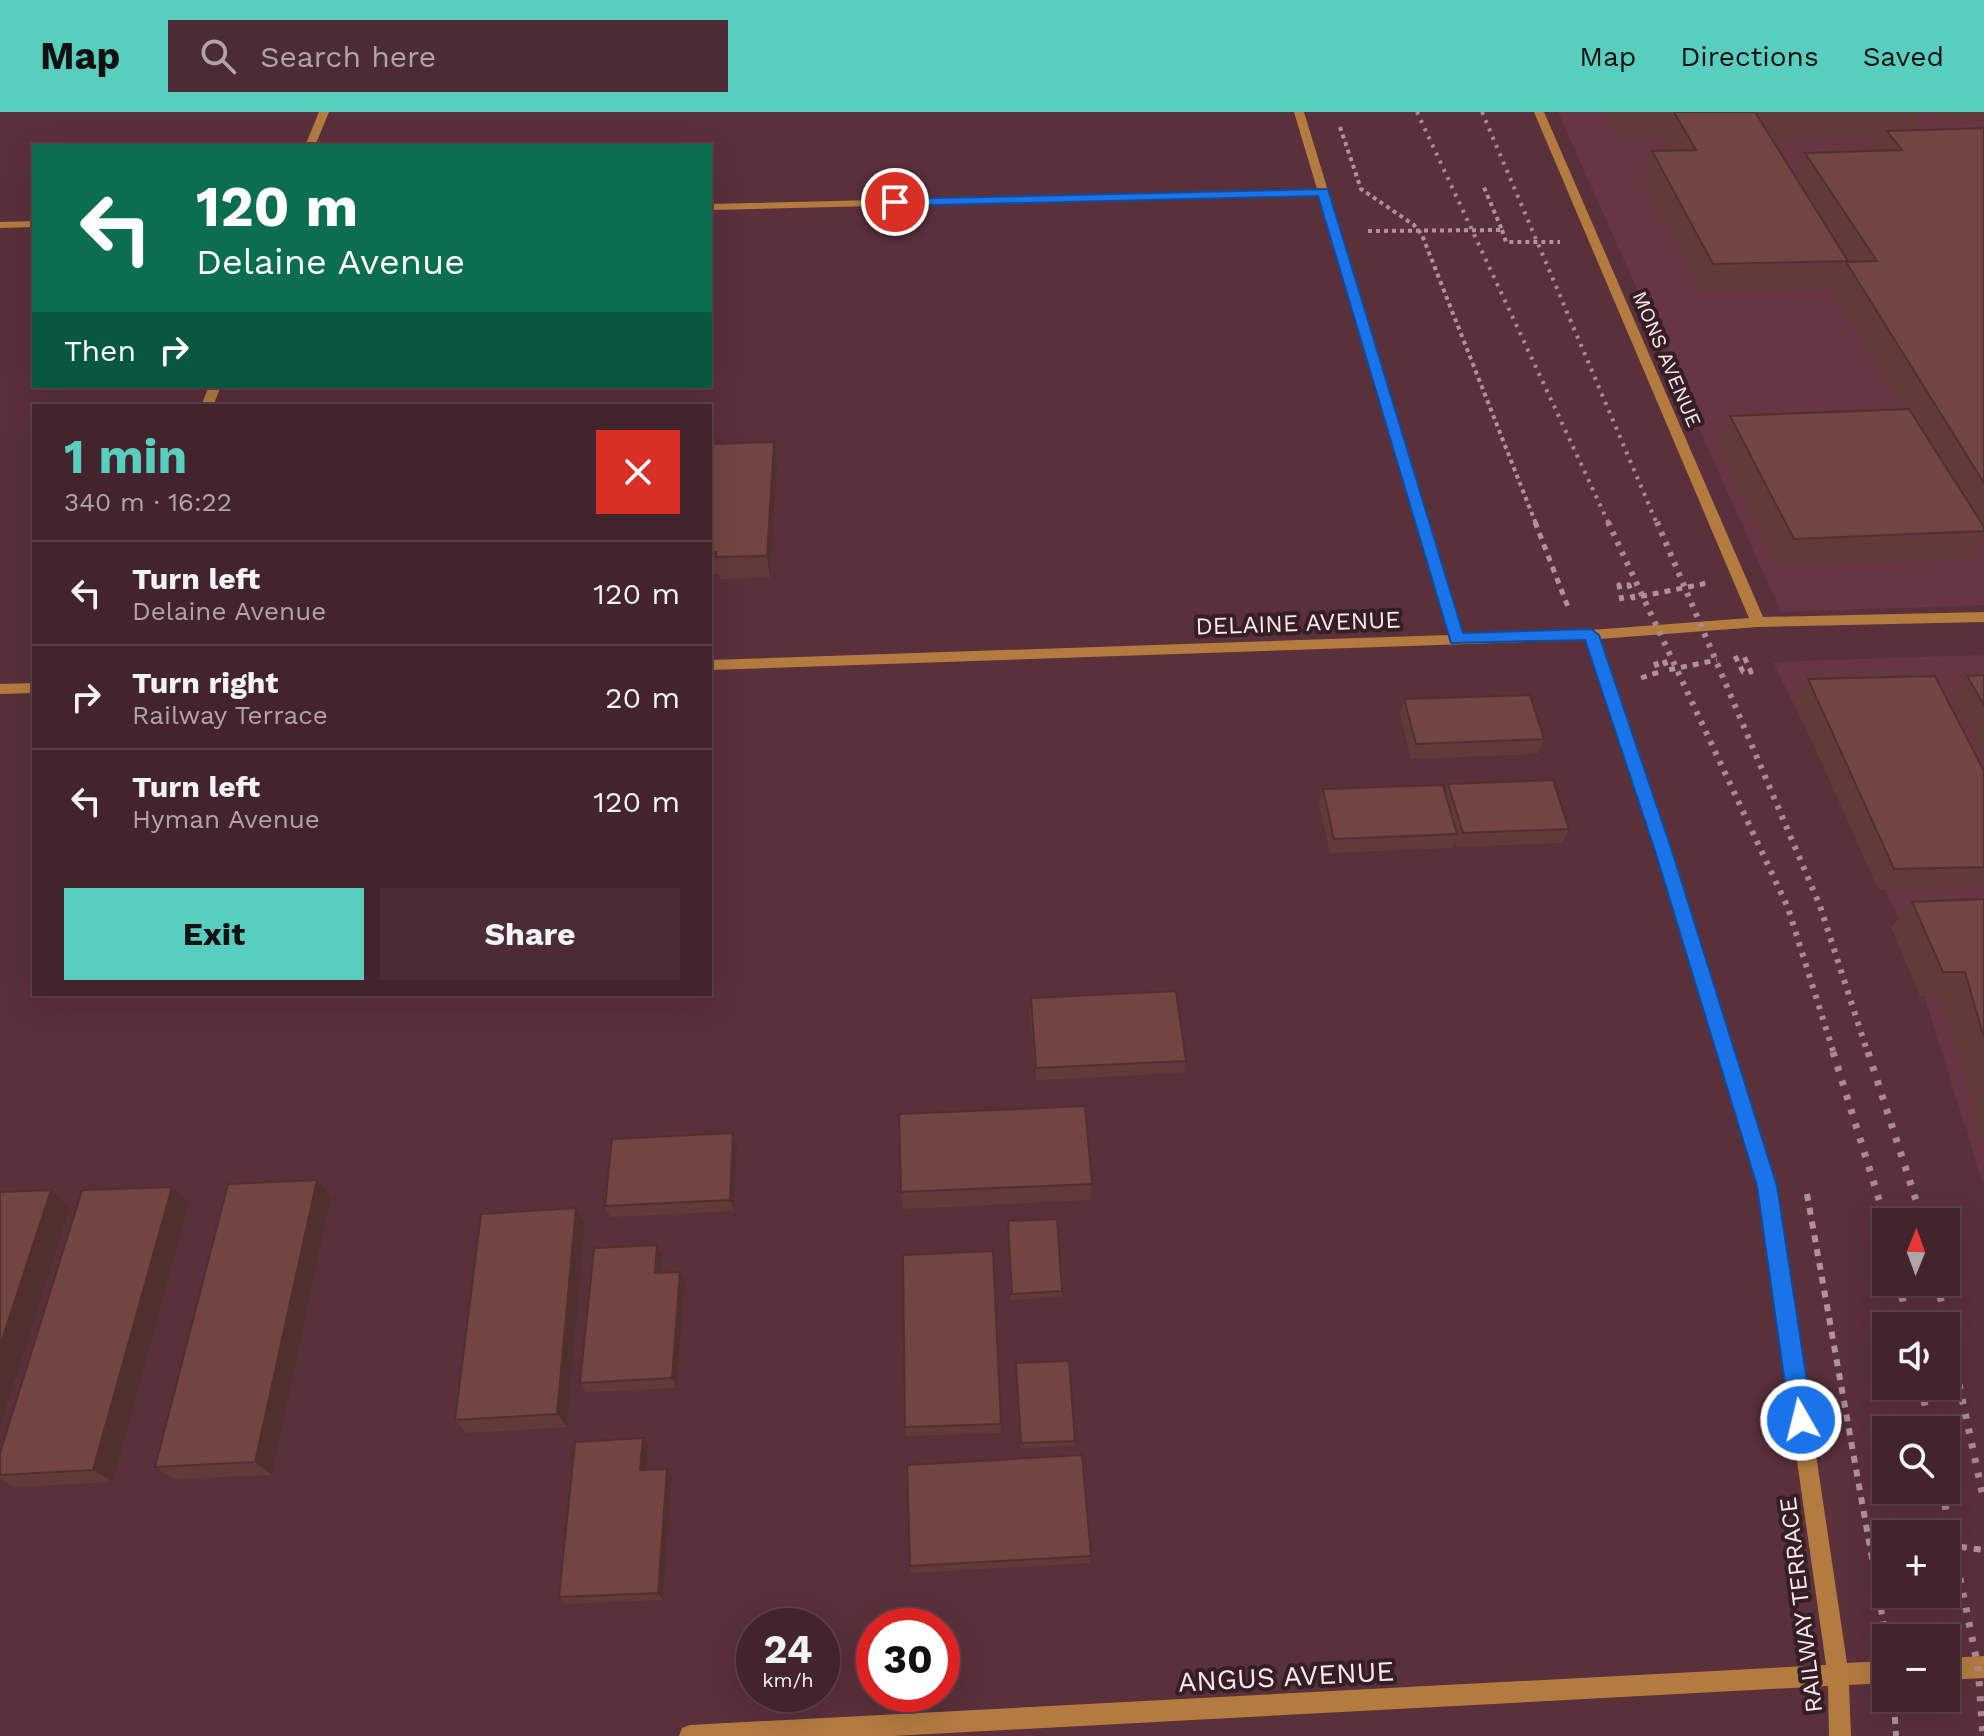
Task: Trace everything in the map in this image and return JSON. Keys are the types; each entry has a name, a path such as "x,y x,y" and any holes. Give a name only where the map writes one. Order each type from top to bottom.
{"street":[{"path":"311,144 324,112"},
{"path":"1299,112 1457,639"},
{"name":"MONS AVENUE","path":"1539,112 1758,622"},
{"path":"712,207 1323,192"},
{"path":"0,225 32,224"},
{"name":"DELAINE AVENUE","path":"712,665 1591,635 1758,622 1984,617"},
{"name":"RAILWAY TERRACE","path":"1591,635 1663,851 1767,1186 1838,1675 1840,1736"},
{"path":"0,689 32,688"},
{"path":"1960,1668 1984,1667"},
{"name":"ANGUS AVENUE","path":"690,1736 1872,1673"}],"path":[{"path":"1339,125 1361,189 1420,231 1572,618 1591,635"},
{"path":"1483,185 1506,242 1594,242"},
{"path":"1335,232 1502,230"},
{"path":"1617,602 1625,600 1619,585 1629,585 1633,598 1703,584 1697,568"},
{"path":"1568,608 1582,607"},
{"path":"1645,690 1640,676 1659,672 1653,656 1662,655 1668,670 1735,656 1743,672 1751,672 1743,654 1757,651"},
{"path":"1866,1513 1872,1546"},
{"path":"1960,1547 1984,1550"},
{"path":"1895,1712 1896,1736"}],"shaded area":[{"path":"1558,112 1984,112 1984,605 1781,612"},
{"path":"1984,655 1984,1187 1902,925 1773,662"}],"building":[{"path":"1674,112 1755,112 1848,261 1713,264 1652,151 1696,150"},
{"path":"1984,128 1984,483 1846,262 1877,261 1805,153 1902,150 1887,131"},
{"path":"1909,409 1984,531 1794,539 1730,416"},
{"path":"774,442 767,556 716,557 716,552 712,552 712,444"},
{"path":"1984,675 1984,705 1967,676"},
{"path":"1935,676 1984,771 1984,867 1894,869 1808,679"},
{"path":"1530,695 1544,739 1416,744 1404,699"},
{"path":"1553,780 1569,829 1463,833 1448,784"},
{"path":"1443,785 1457,834 1334,839 1323,789"},
{"path":"1984,899 1984,1038 1965,972 1943,972 1912,902"},
{"path":"1176,991 1186,1061 1036,1068 1031,998"},
{"path":"1085,1106 1092,1184 901,1192 899,1114"},
{"path":"733,1133 730,1200 605,1206 612,1139"},
{"path":"317,1180 255,1462 155,1467 228,1184"},
{"path":"172,1187 93,1470 0,1475 0,1453 82,1190"},
{"path":"51,1190 0,1346 0,1192"},
{"path":"576,1208 557,1414 455,1420 481,1214"},
{"path":"1057,1219 1062,1291 1012,1294 1008,1221"},
{"path":"657,1245 655,1273 680,1272 672,1378 580,1383 594,1248"},
{"path":"993,1251 1001,1424 905,1427 903,1255"},
{"path":"1069,1361 1075,1441 1021,1443 1016,1363"},
{"path":"643,1438 640,1470 667,1469 658,1593 559,1597 575,1442"},
{"path":"1082,1455 1091,1556 910,1566 907,1465"}],"railway":[{"path":"1417,112 1609,524"},
{"path":"1482,112 1657,524"},
{"path":"1608,522 1788,908 1834,1054"},
{"path":"1657,522 1820,906 1868,1054"},
{"path":"1833,1052 1882,1208"},
{"path":"1868,1052 1918,1208"},
{"path":"1902,1296 1905,1312"},
{"path":"1940,1296 1984,1501"},
{"path":"1924,1400 1927,1416"},
{"path":"1945,1504 1978,1667 1983,1736"}],"route":[{"path":"895,202 1323,192 1457,639 1591,635 1663,851 1767,1186 1801,1420"}]}
